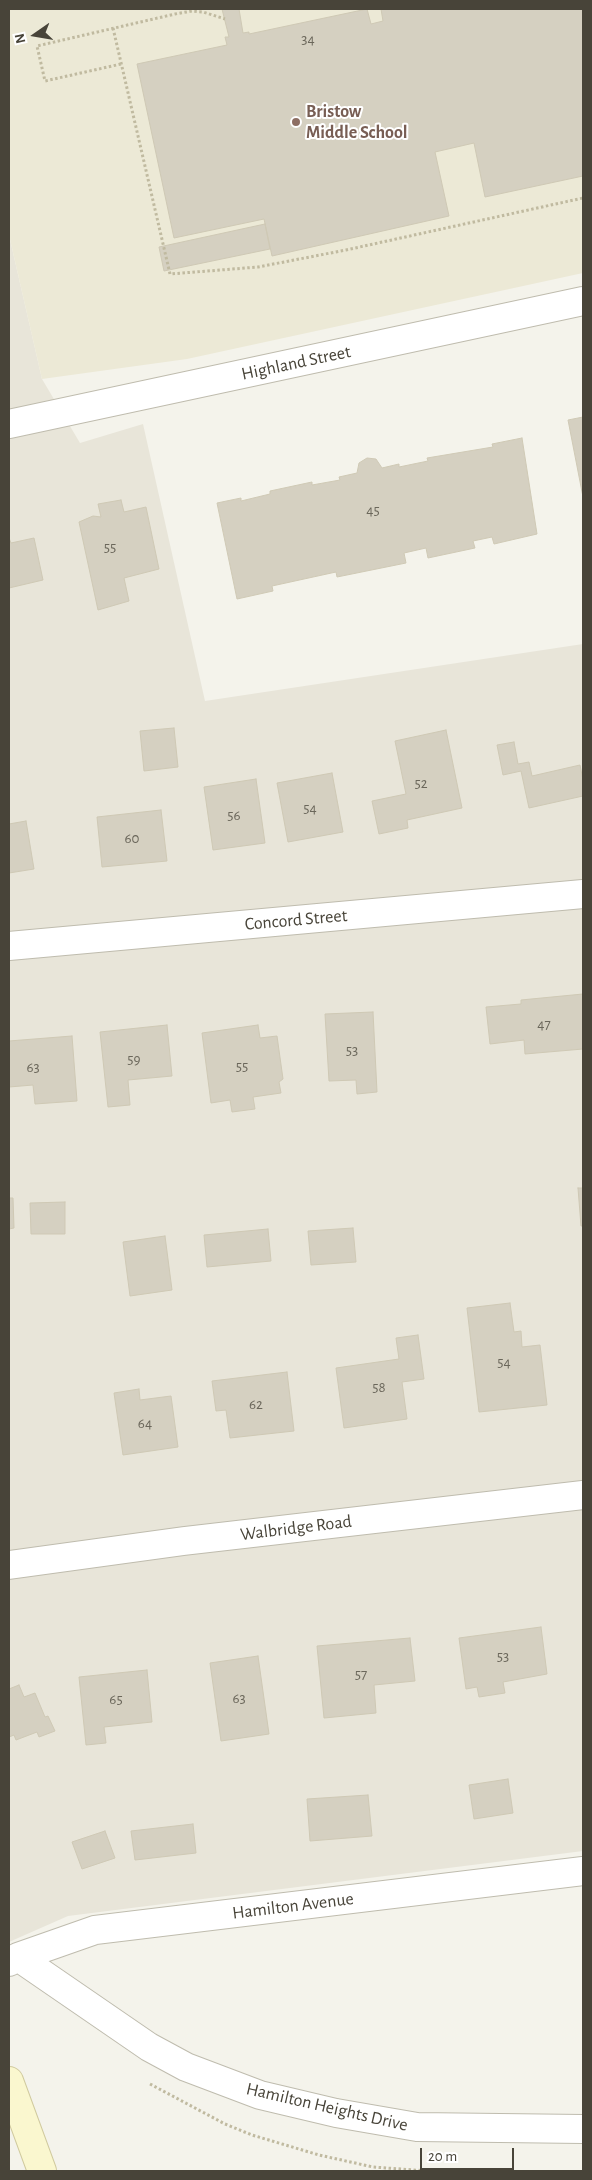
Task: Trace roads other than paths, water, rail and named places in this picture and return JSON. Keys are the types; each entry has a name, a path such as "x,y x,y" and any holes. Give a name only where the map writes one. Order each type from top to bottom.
{"street":[{"name":"Highland Street","path":"9,424 583,301"},
{"name":"Concord Street","path":"9,946 583,894"},
{"name":"Walbridge Road","path":"9,1565 184,1541 583,1495"},
{"name":"Hamilton Avenue","path":"13,1959 95,1930 583,1871"},
{"name":"Hamilton Heights Drive","path":"13,1959 149,2047 186,2067 260,2095 336,2113 417,2128 583,2129"},
{"path":"9,2081 16,2125 42,2171"}],"place":[{"name":"Bristow Middle School","path":"296,122"}]}
